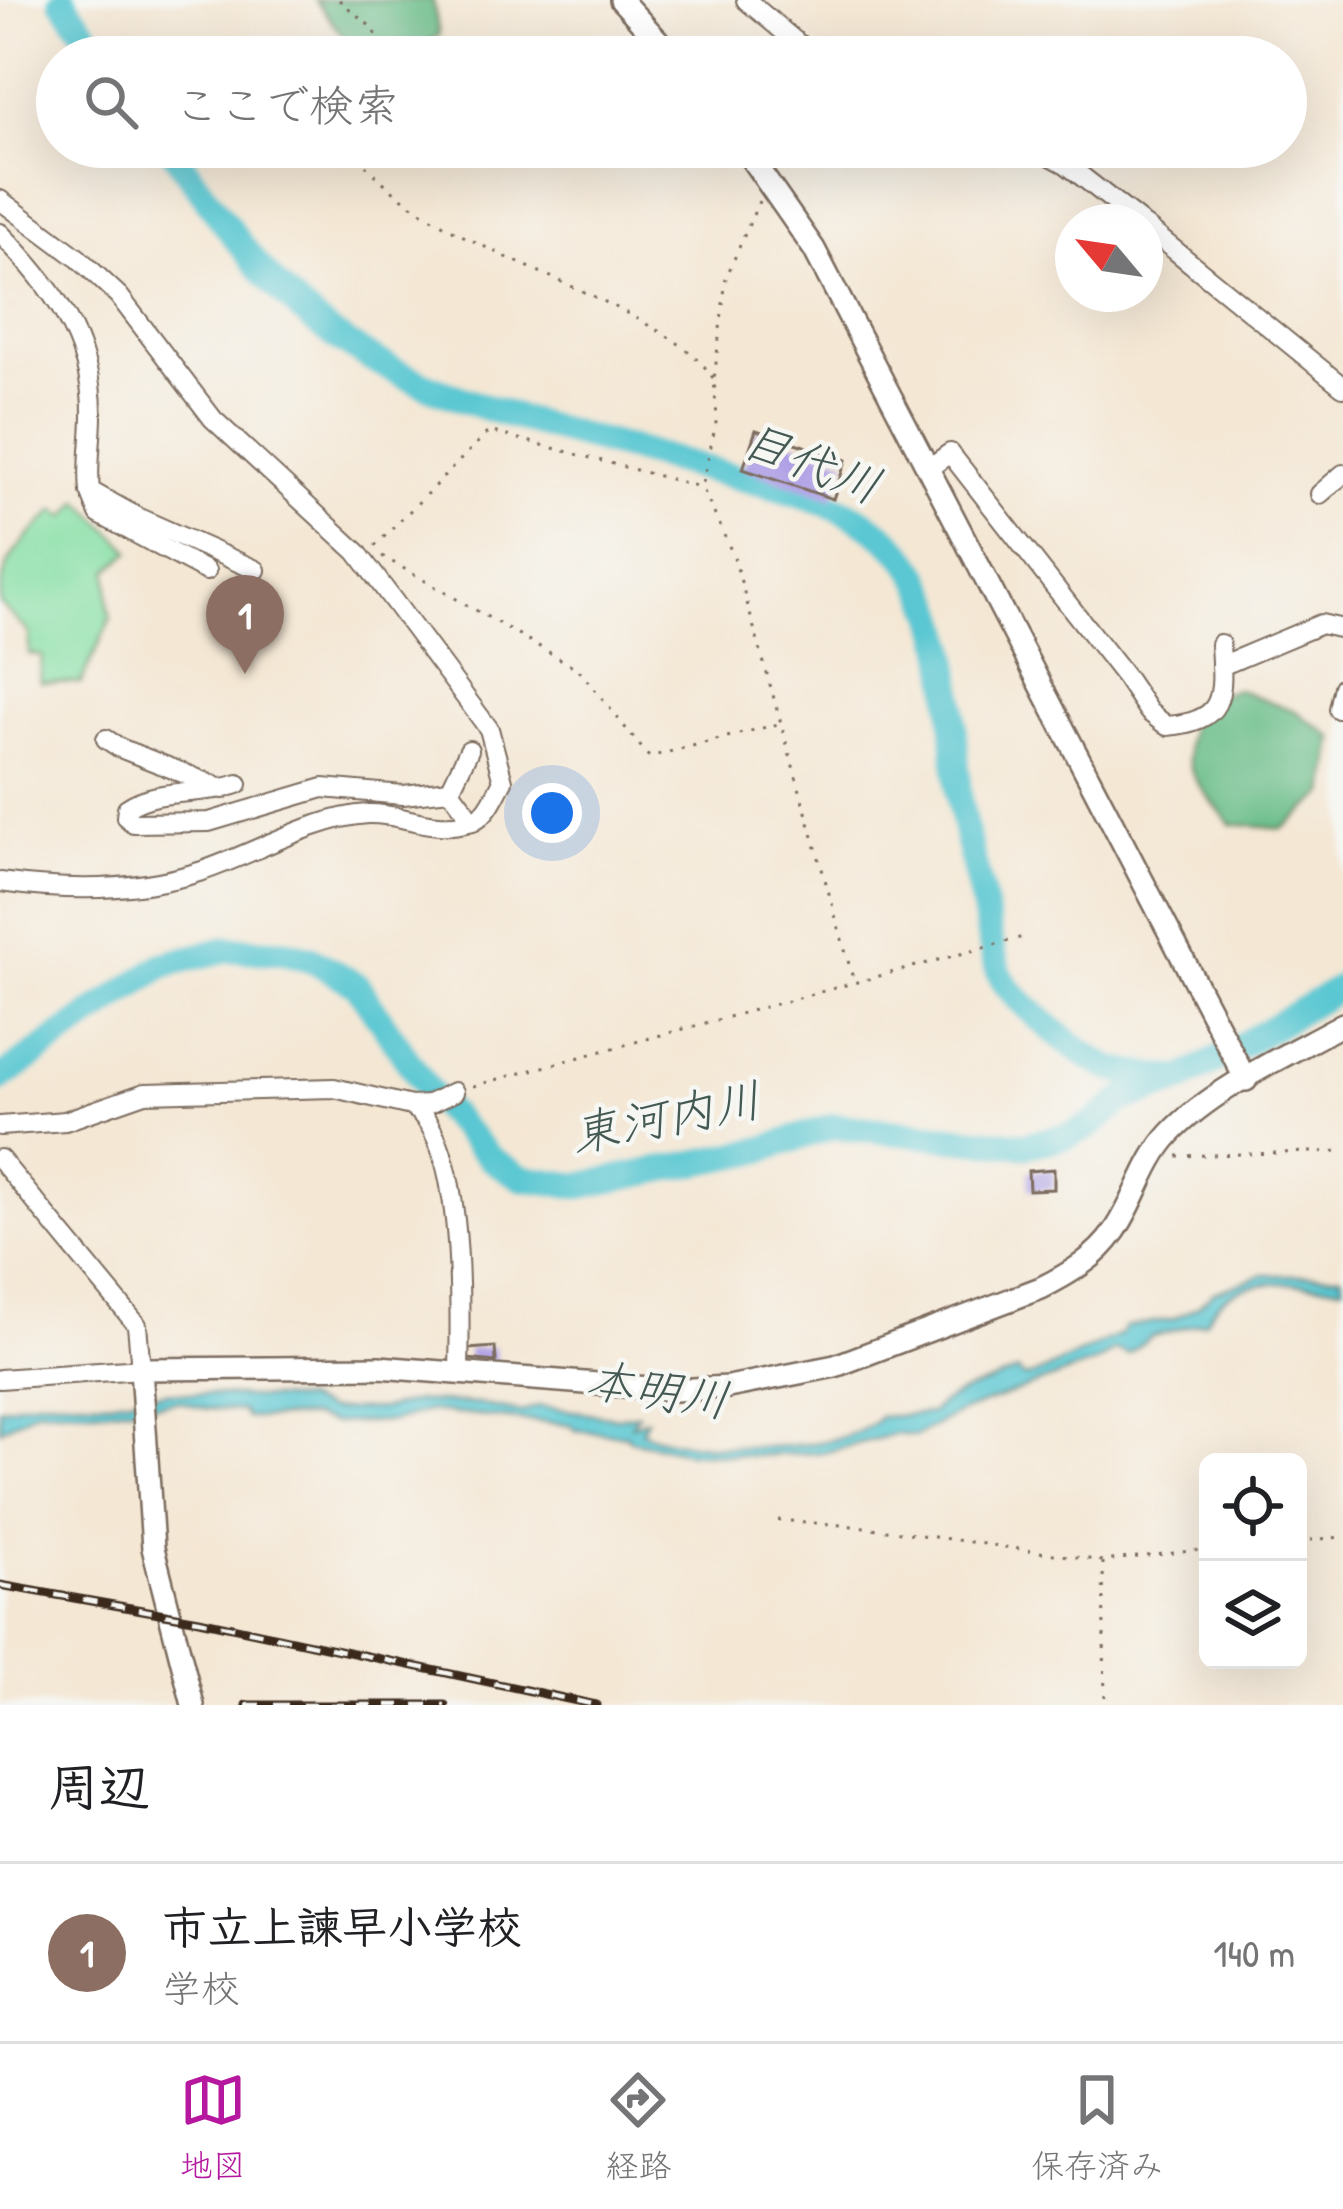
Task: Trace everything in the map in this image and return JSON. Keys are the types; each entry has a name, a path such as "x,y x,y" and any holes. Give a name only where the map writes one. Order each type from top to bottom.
{"street":[{"path":"621,0 654,36"},
{"path":"750,1 790,36"},
{"path":"757,168 814,249 1243,1075"},
{"path":"1070,168 1118,204"},
{"path":"0,200 119,296 213,419 357,552 490,729 503,781 487,811 473,821 440,827 370,814 330,823 197,873 100,887 47,889 0,882"},
{"path":"0,232 46,284 77,333 88,371 90,491 99,514 206,571"},
{"path":"1163,240 1343,387"},
{"path":"929,467 950,453 1126,677 1138,699 1167,726 1203,719 1217,707 1223,689 1220,644"},
{"path":"1320,494 1343,474"},
{"path":"90,491 256,569"},
{"path":"1221,666 1321,624 1343,629"},
{"path":"1338,709 1343,686"},
{"path":"106,739 231,787 140,799 128,808 126,818 134,823 209,823 323,788 403,795 450,790"},
{"path":"450,790 469,750"},
{"path":"450,790 473,821"},
{"path":"0,1378 141,1377 294,1366 675,1390 728,1387 835,1366 1071,1273 1114,1232 1171,1132 1243,1075 1343,1024"},
{"path":"0,1126 65,1120 145,1093 334,1088 419,1106 454,1092"},
{"path":"419,1106 454,1197 459,1373"},
{"path":"0,1160 137,1325 153,1547 193,1705"}],"path":[{"path":"339,0 377,36"},
{"path":"372,168 415,209 599,298 685,346 714,380"},
{"path":"767,182 726,278 714,380 717,418 702,487 734,557 854,982"},
{"path":"702,487 489,430 372,550 578,669 649,757 783,722"},
{"path":"454,1092 1027,935"},
{"path":"1154,1157 1343,1151"},
{"path":"778,1520 865,1527 1103,1561 1199,1550"},
{"path":"1307,1540 1343,1537"},
{"path":"1103,1561 1105,1705"}],"green space":[{"path":"315,0 433,0 438,36 343,36"},
{"path":"80,501 131,551 108,571 111,618 81,683 40,682 42,656 29,654 29,633 0,604 4,574 24,541 55,510 66,517"},
{"path":"1236,689 1296,711 1334,738 1326,794 1282,829 1231,824 1191,770 1188,742 1198,703"}],"water":[{"path":"1262,1275 1342,1275 1343,1286 1247,1287 1216,1305 1206,1321 1150,1337 1128,1354 1114,1350 1098,1362 963,1411 915,1436 895,1434 826,1452 754,1456 686,1452 630,1440 627,1435 575,1430 572,1425 427,1411 393,1421 246,1418 242,1411 179,1401 104,1410 37,1409 0,1430 0,1408 41,1399 108,1401 167,1392 304,1400 328,1410 382,1409 417,1401 521,1412 538,1406 616,1417 638,1414 631,1425 647,1419 642,1431 692,1444 802,1444 862,1430 879,1417 931,1413 959,1394 1018,1371 1031,1377 1121,1334 1125,1327 1173,1319 1213,1292"}],"building":[{"path":"756,430 846,460 833,499 743,469"},
{"path":"1054,1169 1054,1189 1029,1190 1028,1171"},
{"path":"495,1347 496,1362 468,1359 468,1349"}],"waterway":[{"name":"目代川","path":"62,0 89,36"},
{"name":"目代川","path":"185,168 287,297 374,360 425,385 533,423 822,502 889,540 912,565 940,626 952,694 961,808 1000,974 1030,1010 1101,1064 1181,1080"},
{"name":"東河内川","path":"0,1079 163,965 227,949 286,952 311,959 357,985 432,1096 491,1159 522,1178 579,1186 761,1150 834,1126 1026,1145 1068,1136 1090,1126 1123,1100 1182,1080 1343,986"}],"railway":[{"path":"0,1585 199,1620 596,1705"},
{"path":"246,1705 445,1705"}],"place":[{"name":"市立上諫早小学校","path":"245,674"}],"water label":[{"name":"本明川","path":"658,1389"}]}
